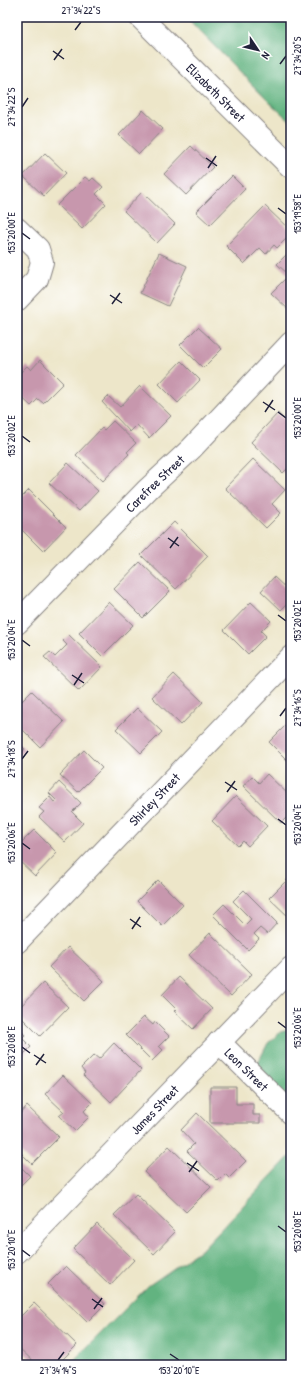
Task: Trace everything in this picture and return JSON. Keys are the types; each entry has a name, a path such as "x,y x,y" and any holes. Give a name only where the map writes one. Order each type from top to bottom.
{"street":[{"name":"Elizabeth Street","path":"140,17 291,167"},
{"path":"17,229 38,249 42,262 37,279 17,300"},
{"name":"Carefree Street","path":"17,623 148,489 191,449 291,343"},
{"name":"Shirley Street","path":"17,942 291,657"},
{"name":"James Street","path":"17,1252 291,968"},
{"name":"Leon Street","path":"219,1042 291,1113"}],"green space":[{"path":"186,17 291,17 291,122 268,101"},
{"path":"291,1029 291,1104 253,1072 268,1043 281,1032"},
{"path":"291,1155 291,1365 69,1365 148,1286 203,1248"}],"building":[{"path":"143,110 163,129 139,154 119,135"},
{"path":"191,146 213,167 186,195 164,174"},
{"path":"45,153 66,173 44,196 23,176"},
{"path":"232,176 245,189 210,225 196,212"},
{"path":"85,177 90,181 93,178 103,187 96,194 106,204 82,229 57,205"},
{"path":"142,192 175,224 157,243 124,211"},
{"path":"265,206 291,231 291,234 277,248 274,245 266,254 260,248 244,264 226,246"},
{"path":"159,253 187,266 168,306 140,293"},
{"path":"288,253 291,256 290,311 271,293 289,275 277,264"},
{"path":"198,327 222,349 203,368 180,345"},
{"path":"40,360 63,383 43,403 38,399 31,406 17,393 22,388 17,383 17,376 27,366 31,370"},
{"path":"181,361 200,380 178,403 159,384"},
{"path":"140,386 171,416 149,438 137,425 130,432 102,402 108,396 120,407"},
{"path":"278,413 291,426 291,465 283,473 251,442"},
{"path":"113,421 136,443 127,452 129,454 103,481 76,455 102,428 104,430"},
{"path":"253,459 285,490 272,504 281,513 266,528 225,488"},
{"path":"68,463 98,491 79,511 49,483"},
{"path":"29,490 66,527 43,551 17,525 17,502"},
{"path":"174,522 208,556 176,589 141,555"},
{"path":"140,562 170,591 143,618 114,589"},
{"path":"274,577 291,593 291,600 281,610 261,591"},
{"path":"109,602 133,625 102,656 79,633"},
{"path":"251,602 271,621 261,631 266,636 248,654 224,630"},
{"path":"69,635 102,667 79,691 44,657 50,652 55,657 67,645 63,641"},
{"path":"174,674 203,702 181,725 152,697"},
{"path":"32,691 64,722 40,747 17,724 17,701 20,699 22,701"},
{"path":"137,708 162,732 141,753 116,729"},
{"path":"291,720 291,764 269,742"},
{"path":"17,741 25,749 17,758"},
{"path":"84,750 102,768 78,792 60,775"},
{"path":"267,774 291,797 291,813 281,823 243,786 252,776 259,783"},
{"path":"59,782 81,803 72,812 83,823 65,842 39,817 44,812 39,808 50,797 54,802 56,800 49,793"},
{"path":"236,796 267,826 248,846 243,841 238,846 212,821"},
{"path":"34,830 57,853 35,876 17,859 17,847"},
{"path":"291,876 291,919 269,898"},
{"path":"158,880 183,905 162,926 137,901"},
{"path":"244,890 277,923 267,934 260,928 254,934 259,939 248,950 213,915 224,904 245,925 251,919 233,901"},
{"path":"210,933 252,974 231,996 189,955"},
{"path":"68,947 104,981 84,1001 49,967"},
{"path":"179,977 212,1009 193,1029 174,1011 176,1009 162,995"},
{"path":"43,983 68,1007 40,1036 17,1013 17,1010"},
{"path":"144,1017 153,1025 155,1022 169,1036 159,1046 163,1050 152,1061 126,1035"},
{"path":"17,1027 25,1035 22,1038 31,1047 17,1061"},
{"path":"114,1043 141,1070 111,1102 83,1075 85,1073 81,1068 94,1055 99,1059"},
{"path":"63,1075 92,1103 84,1111 89,1117 75,1131 59,1116 64,1112 45,1094"},
{"path":"210,1087 236,1087 236,1104 253,1104 253,1115 260,1115 260,1123 210,1123"},
{"path":"27,1106 59,1137 32,1164 17,1149 17,1117"},
{"path":"197,1113 246,1161 229,1178 225,1174 218,1181 187,1151 194,1144 181,1130"},
{"path":"169,1146 211,1187 186,1212 144,1172"},
{"path":"17,1163 30,1176 17,1189"},
{"path":"136,1194 175,1232 154,1254 114,1215"},
{"path":"97,1224 134,1260 110,1285 73,1249"},
{"path":"66,1266 105,1304 87,1322 48,1284"},
{"path":"34,1303 77,1345 57,1365 37,1365 17,1346 17,1320"}]}
